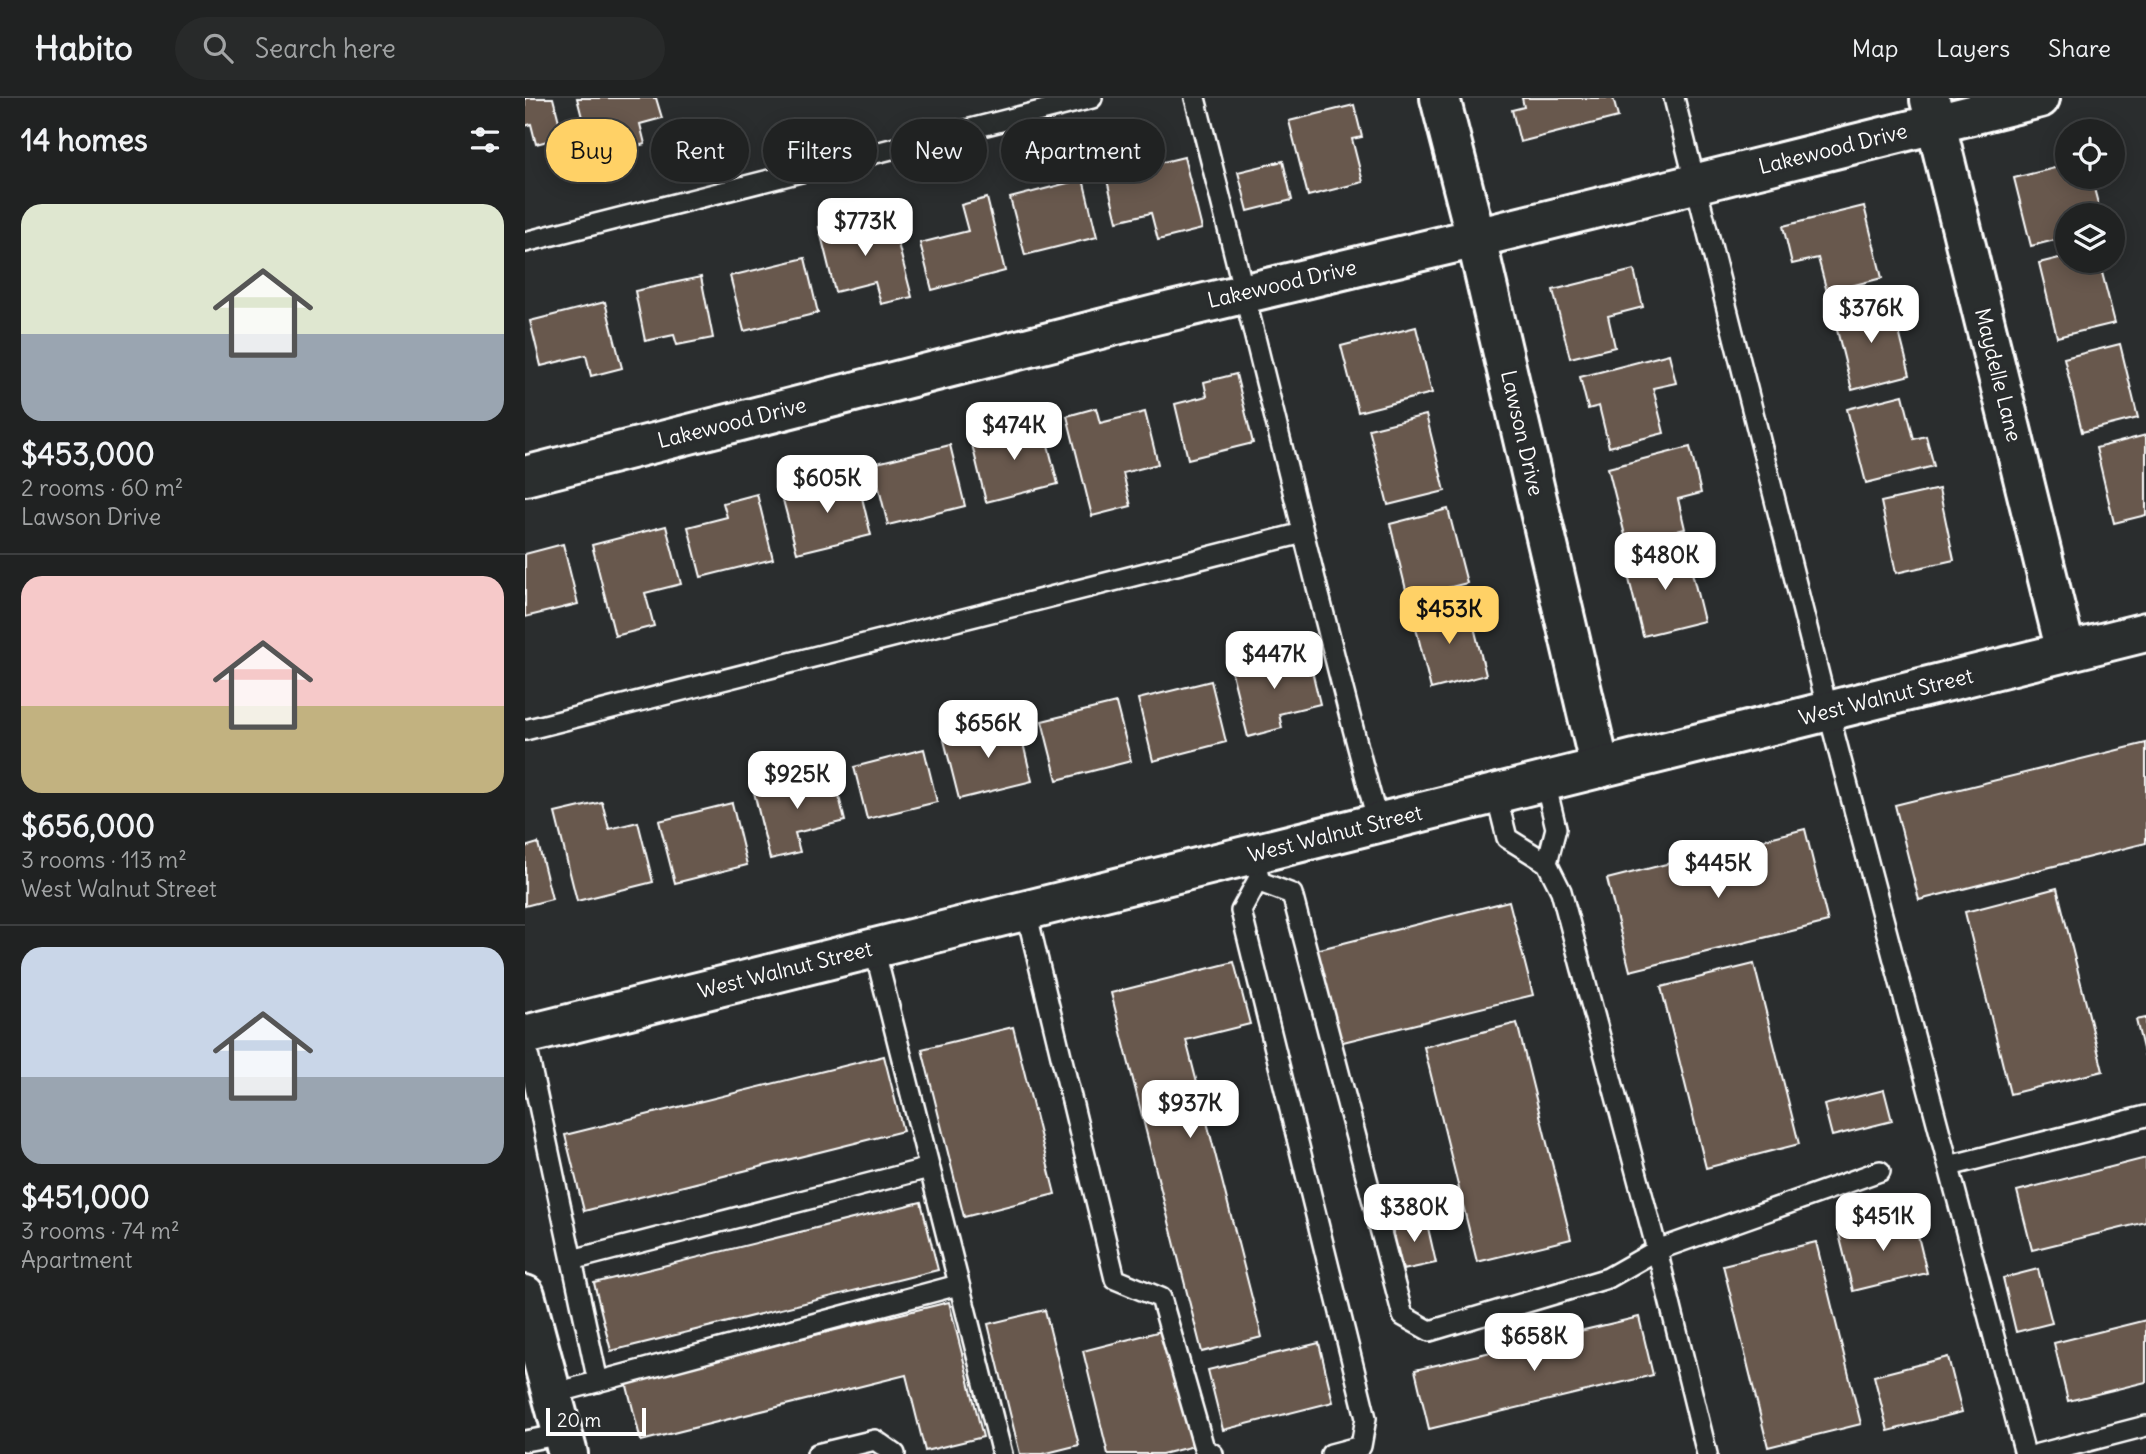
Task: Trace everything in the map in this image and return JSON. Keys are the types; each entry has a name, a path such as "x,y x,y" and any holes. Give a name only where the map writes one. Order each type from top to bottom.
{"street":[{"name":"Lawson Drive","path":"1440,98 1476,238 1600,768"},
{"name":"Lakewood Drive","path":"525,476 1245,293 1695,183 1933,111 2040,98"},
{"name":"Maydelle Lane","path":"1933,111 2066,652"},
{"name":"West Walnut Street","path":"525,1037 1026,911 1257,866 1378,823 2146,632"},
{"path":"525,1295 566,1444"}],"lane":[{"path":"525,242 1092,98"},
{"path":"1195,98 1378,823"},
{"path":"1674,98 1828,711 2025,1454"},
{"path":"525,730 1303,533"},
{"path":"1545,782 1556,828 1547,863"},
{"path":"1496,794 1507,838 1547,863 1561,891 1657,1250 1707,1454"},
{"path":"1257,866 1260,883 1292,894 1403,1316 1430,1331 1608,1278 1657,1250 1880,1171"},
{"path":"1257,866 1241,911 1366,1418 1361,1446 1331,1454"},
{"path":"1026,911 1115,1279 1161,1298 1204,1448 1213,1454"},
{"path":"874,948 1002,1454"},
{"path":"525,1037 598,1382"},
{"path":"1949,1166 2146,1116"},
{"path":"572,1260 929,1168"},
{"path":"552,1394 958,1285"},
{"path":"2038,1454 2146,1426"},
{"path":"817,1454 875,1440 895,1454"},
{"path":"525,1441 566,1444"}],"building":[{"path":"525,98 553,98 558,119 546,119 546,141 536,144 531,124 525,126"},
{"path":"577,98 656,98 662,118 640,124 645,144 637,146 637,119 582,119"},
{"path":"1522,98 1613,98 1618,117 1520,142 1512,110 1524,107"},
{"path":"1354,105 1362,137 1352,139 1363,182 1308,196 1289,121"},
{"path":"1184,157 1202,229 1158,240 1151,213 1117,221 1107,182 1165,182 1165,162"},
{"path":"1283,161 1292,200 1248,211 1238,172"},
{"path":"2055,168 2055,189 2094,189 2098,203 2055,203 2055,240 2031,246 2014,178"},
{"path":"1071,182 1084,182 1097,237 1025,255 1010,198"},
{"path":"987,198 1005,271 932,290 920,243 968,231 961,205"},
{"path":"1864,206 1882,278 1827,292 1818,258 1792,264 1783,226"},
{"path":"870,214 875,233 894,228 912,297 881,304 875,282 835,292 819,227"},
{"path":"805,258 818,313 744,331 730,276"},
{"path":"2055,259 2055,273 2102,273 2115,323 2057,337 2039,263"},
{"path":"1634,270 1643,307 1608,316 1615,347 1570,358 1553,290"},
{"path":"701,277 713,338 677,345 674,335 645,341 635,291"},
{"path":"1891,300 1910,375 1852,390 1833,314"},
{"path":"605,302 622,368 591,376 586,355 541,366 530,321"},
{"path":"1416,327 1432,393 1358,412 1341,346"},
{"path":"2120,344 2138,418 2082,432 2064,358"},
{"path":"1669,354 1676,383 1653,388 1664,433 1609,447 1599,406 1588,409 1580,377"},
{"path":"1236,374 1253,443 1188,459 1175,404 1207,396 1204,382"},
{"path":"1903,395 1914,439 1926,436 1934,466 1866,483 1847,409"},
{"path":"1096,408 1100,423 1145,412 1158,464 1123,473 1131,506 1092,516 1067,416"},
{"path":"1426,415 1445,491 1388,505 1369,429"},
{"path":"1042,422 1058,484 986,502 971,440"},
{"path":"2146,435 2146,515 2114,523 2096,448"},
{"path":"950,445 965,506 888,525 873,464"},
{"path":"1690,447 1701,493 1678,499 1685,529 1627,543 1608,468"},
{"path":"857,477 871,535 797,553 782,496"},
{"path":"1939,489 1954,560 1896,573 1881,502"},
{"path":"757,494 773,559 701,577 688,527 727,517 723,503"},
{"path":"1448,509 1467,583 1408,598 1390,524"},
{"path":"666,526 681,584 645,593 654,626 615,636 592,545"},
{"path":"563,544 578,604 525,617 525,554"},
{"path":"1686,548 1704,621 1643,636 1625,563"},
{"path":"1468,603 1486,675 1431,689 1413,616"},
{"path":"1307,650 1320,704 1279,714 1282,728 1248,737 1231,669"},
{"path":"1211,681 1226,742 1153,761 1138,699"},
{"path":"1116,703 1131,761 1057,780 1042,721"},
{"path":"1018,722 1032,781 959,799 944,740"},
{"path":"2146,743 2146,843 1919,900 1895,805"},
{"path":"924,749 937,802 867,819 854,767"},
{"path":"833,772 845,821 795,833 800,852 770,859 754,792"},
{"path":"602,802 609,829 638,822 653,882 577,901 555,813"},
{"path":"732,803 747,865 675,883 659,821"},
{"path":"1805,829 1828,922 1630,971 1607,879"},
{"path":"538,843 552,899 525,906 525,847"},
{"path":"2057,888 2103,1071 2010,1094 1965,912"},
{"path":"1509,901 1533,995 1335,1044 1312,951"},
{"path":"1234,962 1250,1024 1186,1040 1262,1337 1202,1352 1111,993"},
{"path":"1754,964 1799,1144 1706,1168 1661,987"},
{"path":"2146,1018 2146,1061 2136,1020"},
{"path":"1517,1023 1571,1239 1477,1262 1424,1047"},
{"path":"1013,1027 1055,1194 964,1217 922,1049"},
{"path":"884,1056 903,1131 584,1211 565,1135"},
{"path":"1884,1090 1892,1121 1832,1136 1824,1105"},
{"path":"2146,1158 2146,1222 2032,1250 2017,1191"},
{"path":"921,1202 938,1270 611,1351 594,1283"},
{"path":"1913,1215 1927,1273 1853,1291 1839,1234"},
{"path":"1426,1219 1436,1263 1403,1270 1392,1226"},
{"path":"1816,1242 1861,1424 1768,1447 1723,1265"},
{"path":"2038,1269 2052,1323 2016,1332 2003,1278"},
{"path":"949,1302 983,1437 925,1451 906,1375 641,1441 626,1382"},
{"path":"1045,1310 1079,1445 1043,1454 1020,1454 988,1324"},
{"path":"1639,1317 1653,1375 1429,1429 1415,1370"},
{"path":"2146,1320 2146,1382 2068,1401 2054,1343"},
{"path":"1165,1330 1194,1446 1162,1454 1108,1454 1083,1351"},
{"path":"1319,1343 1333,1402 1223,1430 1208,1370"},
{"path":"1948,1357 1962,1412 1888,1431 1874,1376"}]}
